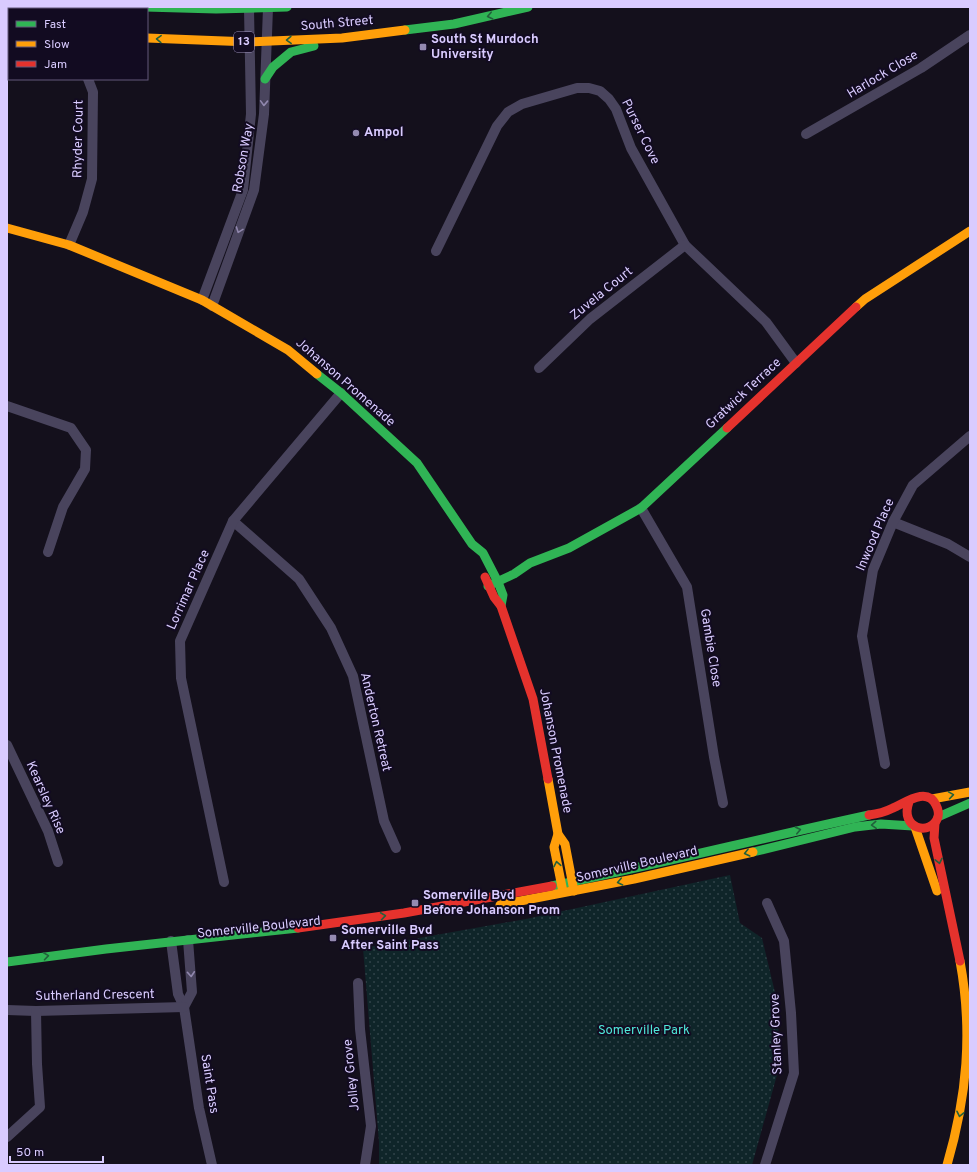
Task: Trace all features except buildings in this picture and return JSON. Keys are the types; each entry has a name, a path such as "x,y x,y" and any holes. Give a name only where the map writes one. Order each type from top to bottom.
{"main road":[{"name":"South Street","path":"145,7 182,9 249,9 287,7"},
{"name":"South Street","path":"148,38 250,42 342,38 454,24 528,7"},
{"path":"265,78 273,67 292,52 342,38"},
{"name":"Johanson Promenade","path":"7,228 69,245 202,300 288,350 341,393 417,463 472,544 499,570 498,582 503,595 501,606"},
{"name":"Gratwick Terrace","path":"488,586 514,574 530,563 569,548 641,508 864,300 970,231"},
{"name":"Johanson Promenade","path":"472,544 475,557"},
{"name":"Gratwick Terrace","path":"483,574 512,565 530,563"},
{"name":"Johanson Promenade","path":"483,574 494,597 501,606 533,699 558,834 565,844 574,892"},
{"name":"Somerville Boulevard","path":"7,971 405,913 572,882 697,855 837,821 884,812 909,802 918,796 927,796 932,799 970,792"},
{"path":"932,799 938,807 934,838 962,975 965,995 967,1036 961,1111 947,1165"},
{"path":"909,802 906,806 906,817 914,826 921,842 938,895 958,997 964,1083 952,1111 938,1165"},
{"name":"Somerville Boulevard","path":"488,907 574,892 718,860 855,827 881,824 925,828 936,820 970,803"},
{"name":"Johanson Promenade","path":"558,834 554,847 563,894"},
{"path":"362,928 458,912"},
{"name":"Somerville Boulevard","path":"188,944 325,934"},
{"name":"Somerville Boulevard","path":"7,962 172,946"}],"street":[{"name":"Robson Way","path":"212,306 254,190 264,114 268,8"},
{"name":"Robson Way","path":"202,300 243,190 251,114 249,9"},
{"name":"Harlock Close","path":"806,134 921,68 970,35"},
{"name":"Rhyder Court","path":"69,245 83,212 92,179 93,92 88,80"},
{"name":"Purser Cove","path":"436,251 497,126 508,112 522,104 577,88 589,88 600,91 609,98 616,109 631,148 685,245 766,322 796,363"},
{"name":"Zuvela Court","path":"539,368 590,319 685,245"},
{"name":"Lorrimar Place","path":"224,882 181,678 180,641 233,521 341,393"},
{"path":"7,406 72,428 86,450 85,469 63,507 48,552"},
{"name":"Inwood Place","path":"885,764 862,636 873,570 893,522 913,485 970,436"},
{"name":"Gambie Close","path":"641,508 687,587 723,803"},
{"name":"Anderton Retreat","path":"233,521 299,579 331,628 353,676 384,821 396,848"},
{"path":"893,522 948,544 970,557"},
{"name":"Kearsley Rise","path":"7,745 48,831 58,862"},
{"name":"Stanley Grove","path":"766,1165 794,1073 791,1012 784,941 767,903"},
{"path":"184,1007 192,992 188,944"},
{"name":"Saint Pass","path":"172,946 178,994 184,1007 199,1108 212,1165"},
{"name":"Jolley Grove","path":"358,983 360,1029 371,1126 365,1165"},
{"name":"Sutherland Crescent","path":"7,1010 36,1011 184,1007"},
{"path":"7,1137 40,1107 37,1064 36,1011"}],"green space":[{"name":"Somerville Park","path":"730,875 740,923 762,938 777,1001 780,1064 752,1165 379,1165 379,1142 363,948 526,919"}],"traffic: fast":[{"path":"145,7 216,9 287,7"},
{"path":"405,30 454,24 528,7"},
{"path":"265,79 273,67 291,52 314,46"},
{"path":"317,374 341,393 417,463 472,544 483,553 503,595 501,606"},
{"path":"488,586 514,574 530,563 569,548 641,508 727,428"},
{"path":"938,817 970,803"},
{"path":"552,886 869,815"},
{"path":"753,852 855,827 881,824 913,826"},
{"path":"7,962 106,949 298,928"}],"traffic: slow":[{"path":"148,38 250,42 342,38 405,30"},
{"path":"7,228 69,245 202,300 288,350 317,374"},
{"path":"856,307 865,299 970,231"},
{"path":"548,779 558,834 565,844 574,891"},
{"path":"932,799 970,792"},
{"path":"915,827 937,891"},
{"path":"558,834 554,847 563,892"},
{"path":"500,905 634,879 753,852"},
{"path":"947,1165 959,1114 966,1064 966,1013 960,961"}],"traffic: jam":[{"path":"727,428 856,307"},
{"path":"485,577 494,597 501,606 533,699 548,779"},
{"path":"869,815 887,811 922,796 932,799 938,810 938,817 929,827 917,827 908,819 907,811 909,802"},
{"path":"935,823 934,838 960,961"},
{"path":"298,928 404,913 552,886"}],"place":[{"name":"South St Murdoch University","path":"423,47"},
{"name":"Ampol","path":"356,133"},
{"name":"Somerville Bvd Before Johanson Prom","path":"415,903"},
{"name":"Somerville Bvd After Saint Pass","path":"333,938"}]}
